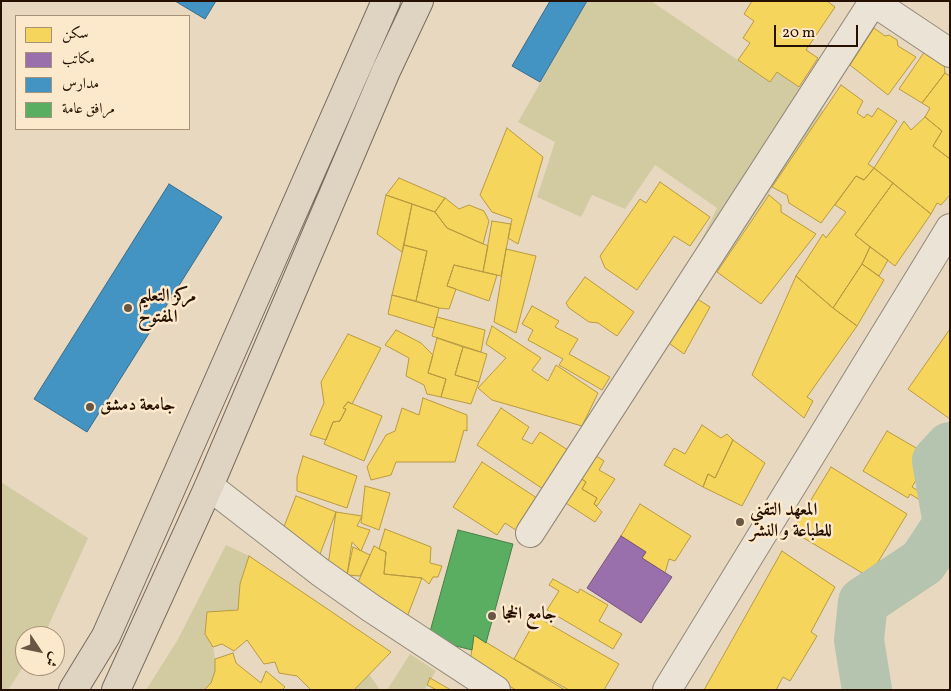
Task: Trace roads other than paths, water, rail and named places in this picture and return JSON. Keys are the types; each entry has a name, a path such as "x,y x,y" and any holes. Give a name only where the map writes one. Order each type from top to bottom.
{"main road":[{"path":"72,690 106,636 386,1"},
{"path":"116,690 209,486 386,71 419,1"}],"street":[{"path":"530,533 872,2 950,53"},
{"path":"667,690 950,228"},
{"path":"209,486 320,572 371,608 496,690"}],"waterway":[{"path":"867,690 859,640 863,602 923,562 948,524 937,461 950,447"}],"place":[{"name":"مركز التعليم المفتوح","path":"128,308"},
{"name":"جامعة دمشق","path":"90,407"},
{"name":"المعهد التقني للطباعة و النشر","path":"740,522"},
{"name":"جامع الخجا","path":"492,616"}]}
